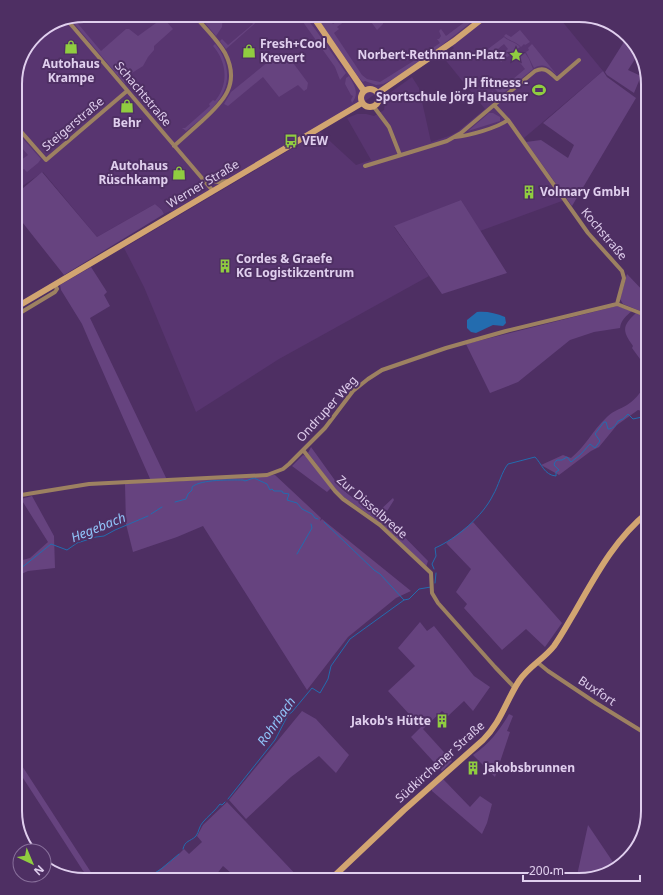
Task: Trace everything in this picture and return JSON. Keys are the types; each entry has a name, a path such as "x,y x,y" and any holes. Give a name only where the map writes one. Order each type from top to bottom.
{"main road":[{"path":"317,22 364,91"},
{"path":"378,93 454,41 478,22"},
{"path":"371,89 378,93 379,100 374,107 366,107 362,103 361,96 364,91 371,89"},
{"name":"Werner Straße","path":"22,304 362,103"},
{"name":"Südkirchener Straße","path":"337,873 404,810 483,740 497,724 515,688 524,674 553,647 616,544 641,518"}],"street":[{"path":"174,146 218,107 226,96 230,83 230,65 224,52 200,22"},
{"name":"Schachtstraße","path":"70,24 213,191"},
{"path":"453,138 535,71 540,68 546,70 556,79 579,60"},
{"name":"Steigerstraße","path":"22,133 46,160 127,91"},
{"name":"Kochstraße","path":"494,105 508,120 588,233 622,271 624,278 617,304"},
{"path":"374,107 389,127 400,155"},
{"path":"365,166 502,124 508,120"},
{"path":"203,179 218,182 231,180"},
{"name":"Werner Straße","path":"22,312 55,292 56,289 54,285"},
{"path":"617,304 641,313"},
{"name":"Ondruper Weg","path":"22,495 89,484 267,475 283,469 325,428 353,391 368,378 382,370 446,348 498,333 617,304"},
{"name":"Zur Disselbrede","path":"303,450 343,499 380,525 431,573 432,593 438,603 515,688"},
{"name":"Buxfort","path":"537,662 596,703 641,731"}],"shaded area":[{"path":"167,22 173,29 154,46 154,50 143,66 124,78 125,84 73,23 77,23 101,51 126,29 129,29 138,36 156,23"},
{"path":"222,22 222,27 216,36 205,23"},
{"path":"251,22 257,22 226,49 220,41 222,39 228,45 253,24"},
{"path":"303,22 310,22 346,73 340,80 335,67"},
{"path":"320,22 331,22 333,24 336,22 344,22 337,27 339,29 334,33 362,75 367,79 380,82 440,43 437,39 441,36 439,31 441,29 446,36 465,22 471,22 401,75 383,84 376,85 365,81 363,82"},
{"path":"371,22 383,22 383,24 377,30"},
{"path":"563,22 603,71 524,138 565,196 562,201 480,231 461,200 394,227 429,276 279,359 196,412 144,287 124,248 320,132 356,165 371,160 347,118 357,114 374,116 384,110 385,102 391,92 412,77 419,88 431,142 457,132 485,109 443,57 454,48 448,42 361,104 171,212 170,211 164,214 155,204 97,237 43,172 22,186 23,72 32,50 40,40 50,32 72,23"},
{"path":"520,30 530,42 521,47 504,36 506,34 511,37"},
{"path":"504,37 520,47 501,62 498,58 508,49 504,44 493,53 488,49"},
{"path":"624,41 635,58 628,70 640,76 634,93 607,75 605,72"},
{"path":"215,44 220,50 226,65 227,80 225,87 215,105 186,131 182,128 185,128 210,106 209,104 213,100 215,101 223,87 223,66 218,52 213,46"},
{"path":"532,44 557,75 549,68 544,66 534,68 526,52"},
{"path":"279,53 280,57 288,56 308,83 307,89 304,91 298,85 279,97 263,77 228,106 224,104 231,92"},
{"path":"525,53 533,69 495,100 491,94 492,91 495,94 498,92 495,89 497,87 500,90 525,69 517,59"},
{"path":"603,71 607,77 636,98 572,206 526,142 541,140 568,158 574,145 543,123"},
{"path":"349,76 356,92 356,96 352,103 351,100 353,96 345,84 346,78"},
{"path":"489,113 493,113 500,117 500,121 468,131"},
{"path":"22,138 41,159 27,172 24,169 22,170 22,159 28,155 22,148"},
{"path":"42,172 97,237 155,204 164,214 64,275 22,222 22,189"},
{"path":"461,200 507,273 442,294 394,226"},
{"path":"91,267 107,292 104,295 110,306 90,318 168,482 275,475 321,518 320,521 322,519 411,591 396,598 348,637 307,690 203,526 177,537 133,552 126,524 125,484 151,481 82,324 61,290 60,285"},
{"path":"627,274 641,289 641,311 623,304 620,299"},
{"path":"617,306 632,311 623,320 620,328 594,332 570,340 518,382 490,393 466,344"},
{"path":"636,313 641,315 641,360 632,348 633,346 625,332 628,322"},
{"path":"641,391 641,411 638,410 617,425 599,447 591,451 559,475 541,465 563,455 571,458 581,449 608,416 627,405 637,397"},
{"path":"311,447 339,486 349,495 378,512 393,498 394,500 384,516 428,561 426,567 381,523 336,490 308,453"},
{"path":"303,455 306,456 331,488 327,492 292,466"},
{"path":"32,496 54,536 55,568 28,571 22,574 22,560 30,558 48,542 22,499"},
{"path":"473,522 562,623 545,647 526,629 502,650 464,608 467,604 456,592 471,569 446,543"},
{"path":"420,622 427,631 434,626 474,676 490,687 473,711 464,701 448,716 442,711 423,729 452,761 442,771 411,737 421,727 388,691 415,666 398,648"},
{"path":"302,711 316,719 349,755 336,773 319,756 291,777 246,819 229,800"},
{"path":"509,714 513,716 507,731 510,732 495,777 473,755 494,736"},
{"path":"22,766 91,873 84,873 23,778"},
{"path":"443,779 470,807 480,796 492,804 487,823 482,834 432,791 432,789"},
{"path":"227,802 294,873 231,873 223,866 218,873 156,873 184,849 189,854 202,842 197,836 203,825"},
{"path":"588,825 613,863 595,871 578,873"}],"water":[{"path":"477,312 495,313 505,317 506,323 503,326 493,325 476,333 471,332 467,328 467,320"}],"waterway":[{"name":"Hegebach","path":"434,569 432,564 436,556 435,548 460,533 483,511 495,492 508,464 535,457 549,474 556,476 556,472 559,470 554,465 557,460 562,460 567,457 571,462 590,444 595,448 600,441 595,434 604,422 606,422 608,429 610,429 628,414 633,419 641,417"},
{"path":"175,502 186,499 192,490 192,487 196,484 224,480 245,481 254,478 267,484 270,490 282,491 283,493 289,494 287,500 297,503 302,509 318,519"},
{"path":"151,514 162,507"},
{"name":"Hegebach","path":"22,567 51,544 67,550 77,543 104,536 148,516"},
{"name":"Hegebach","path":"324,522 380,574 404,600 409,599 419,589 431,587"},
{"path":"297,554 312,528 311,524"},
{"path":"435,583 436,573"},
{"name":"Rohrbach","path":"228,799 275,740 288,715 312,688 320,693 328,679 331,666 350,639 404,600"},
{"name":"Rohrbach","path":"183,849 186,843 196,836 205,820 220,804 222,805 225,802"},
{"name":"Rohrbach","path":"155,873 179,854"}],"place":[{"name":"Autohaus Krampe","path":"71,47"},
{"name":"Fresh+Cool Krevert","path":"249,51"},
{"name":"Norbert-Rethmann-Platz","path":"516,55"},
{"name":"JH fitness - Sportschule Jörg Hausner","path":"539,90"},
{"name":"Behr","path":"127,106"},
{"name":"VEW","path":"291,141"},
{"name":"Autohaus Rüschkamp","path":"179,173"},
{"name":"Volmary GmbH","path":"529,192"},
{"name":"Cordes & Graefe KG Logistikzentrum","path":"225,266"},
{"name":"Jakob's Hütte","path":"442,721"},
{"name":"Jakobsbrunnen","path":"473,768"}]}
